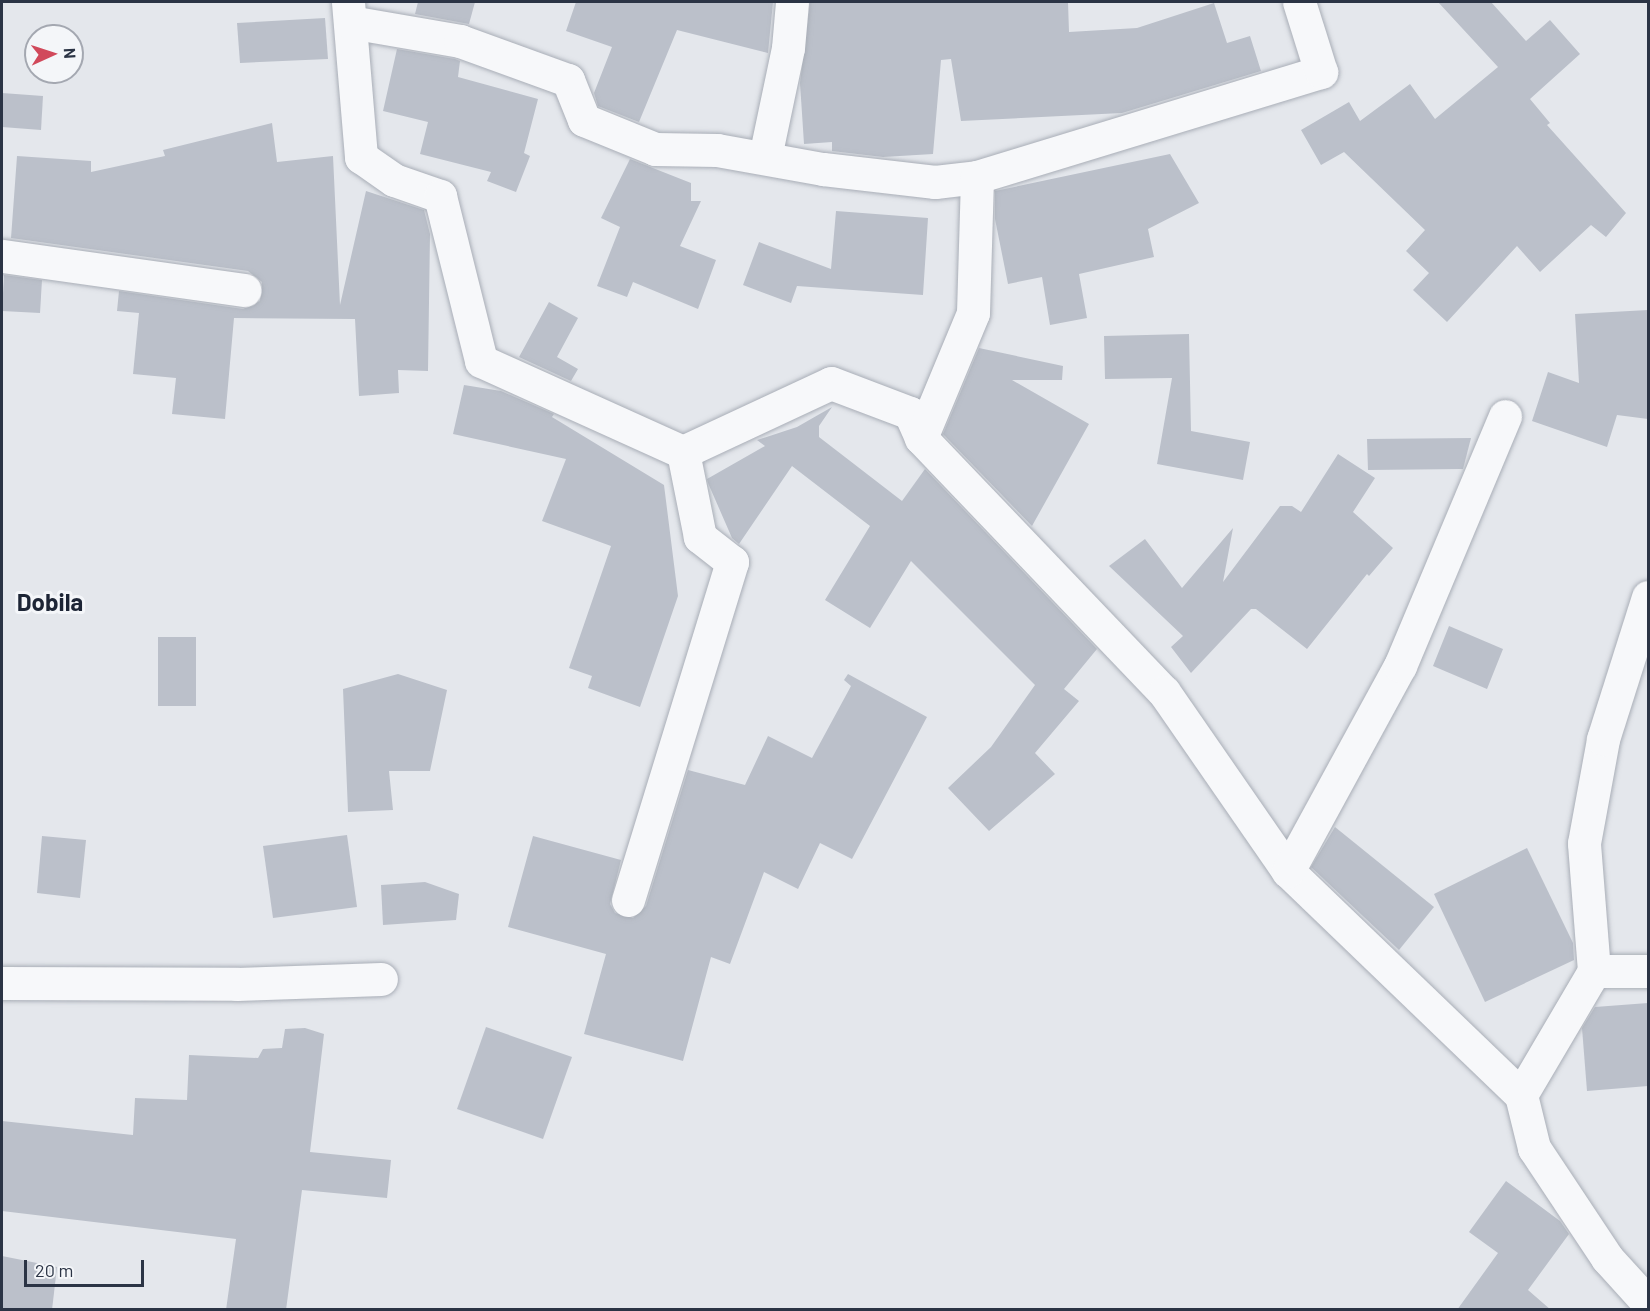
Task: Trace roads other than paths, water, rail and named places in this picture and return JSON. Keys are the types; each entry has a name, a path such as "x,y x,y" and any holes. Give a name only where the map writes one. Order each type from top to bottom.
{"street":[{"path":"765,157 788,48 792,2"},
{"path":"1299,2 1321,72 977,177 935,182 823,169 717,150 656,149 584,120 568,80 460,41 349,12 361,158 394,180 440,196 481,361 683,452 831,384 910,413 921,438 1164,692 1288,871 1521,1095 1534,1148 1607,1258 1648,1303"},
{"path":"921,438 973,313 977,177"},
{"path":"2,256 245,290"},
{"path":"1288,871 1401,666 1505,416"},
{"path":"628,900 732,562 700,537 683,452"},
{"path":"1521,1095 1594,971 1584,843 1603,739 1648,597"},
{"path":"1594,971 1648,970"},
{"path":"2,983 237,984 381,979"}],"district":[{"name":"Dobila","path":"50,602"}]}
